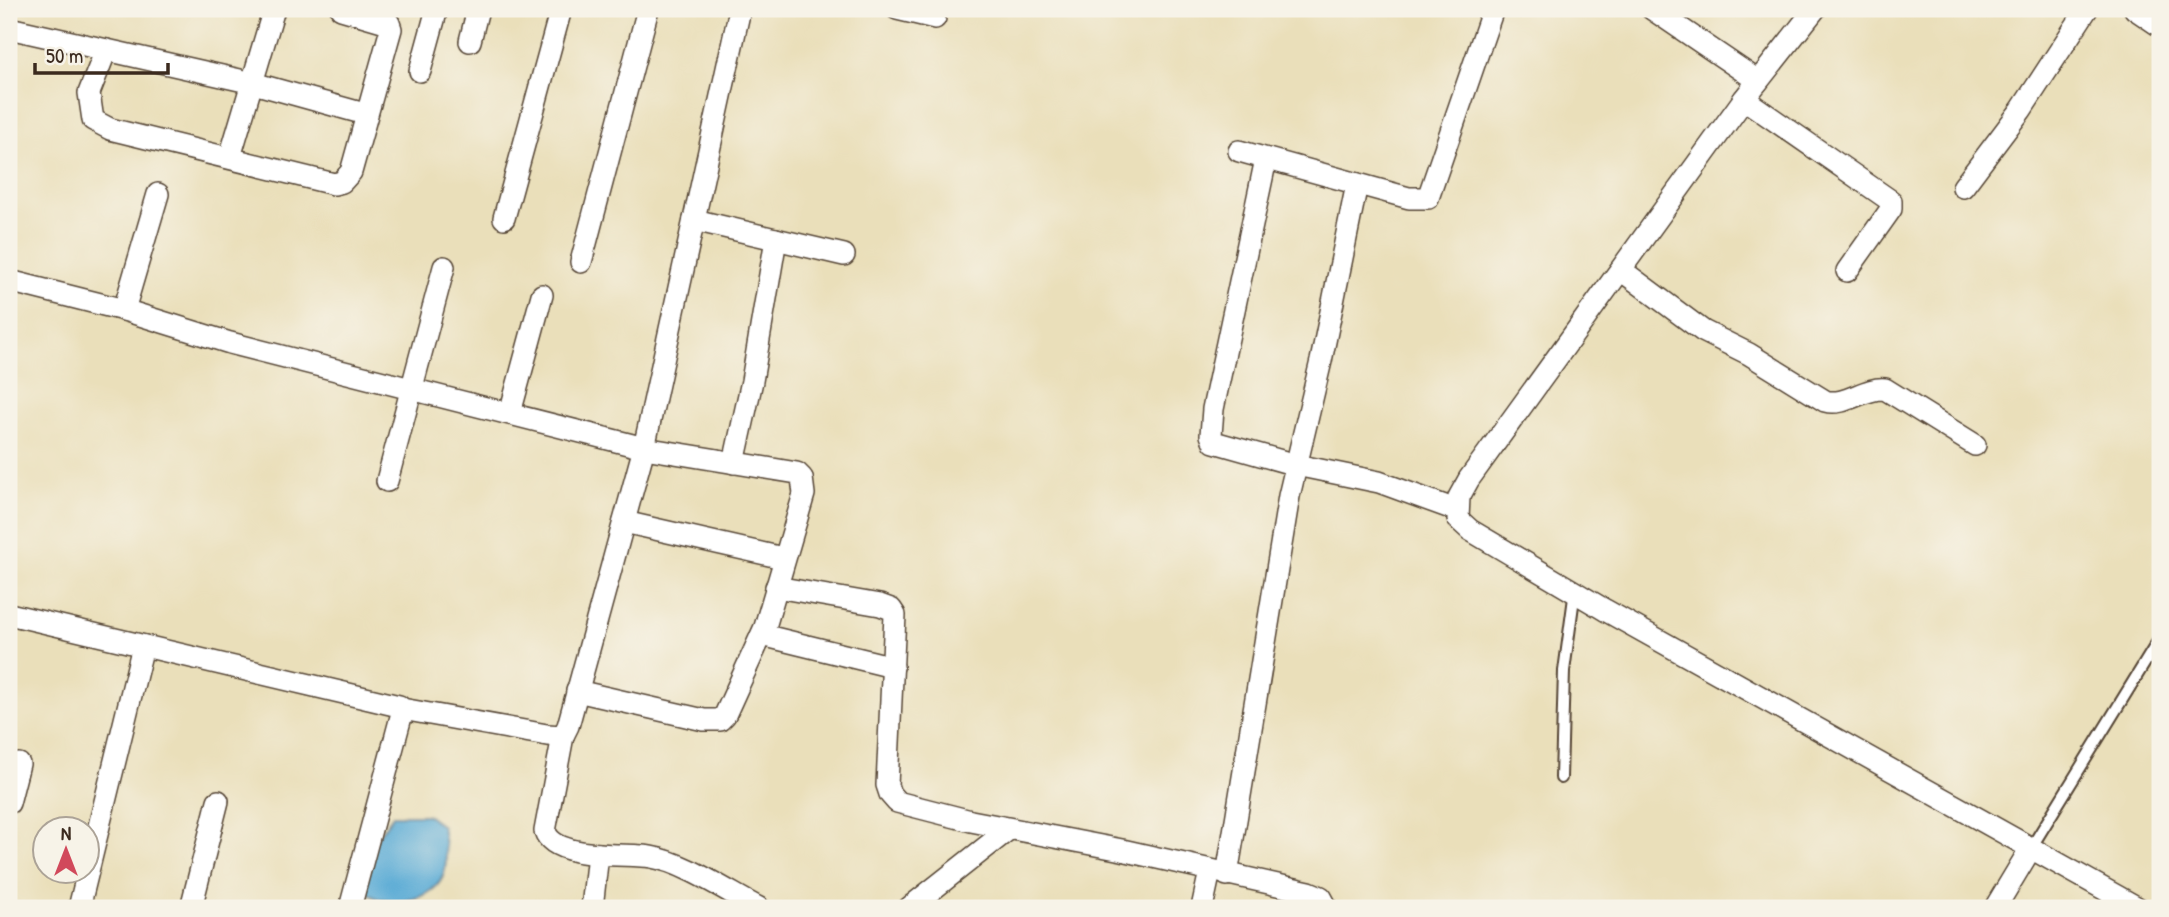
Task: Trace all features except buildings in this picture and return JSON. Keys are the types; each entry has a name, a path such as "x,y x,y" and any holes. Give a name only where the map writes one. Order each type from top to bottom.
{"street":[{"path":"230,157 274,9"},
{"path":"106,50 89,93 93,120 110,129 334,184 342,182 351,172 365,114 391,29 389,23 381,18 341,9"},
{"path":"420,71 437,9"},
{"path":"471,41 478,9"},
{"path":"504,218 561,9"},
{"path":"581,262 648,9"},
{"path":"897,9 935,18"},
{"path":"1240,151 1409,198 1428,198 1493,9"},
{"path":"1652,9 1758,81"},
{"path":"1963,187 2021,110 2087,9"},
{"path":"2135,9 2160,26"},
{"path":"735,10 694,220 644,448 577,691 562,736 545,831 547,837 560,846 598,854 662,859 759,908"},
{"path":"1808,11 1469,479 1458,497 1458,519 1470,530 2138,908"},
{"path":"9,28 253,83 365,114"},
{"path":"1744,99 1891,201 1891,209 1847,271"},
{"path":"1266,159 1213,409 1211,435 1214,442 1296,465 1379,482 1456,509"},
{"path":"1202,908 1218,873 1296,465 1321,361 1357,184"},
{"path":"124,310 158,194"},
{"path":"694,220 844,255"},
{"path":"734,463 752,381 776,239"},
{"path":"387,481 414,388 444,267"},
{"path":"1621,270 1703,331 1749,354 1825,401 1838,402 1868,390 1885,388 1975,445"},
{"path":"9,281 124,310 230,343 644,448 797,473 803,478 804,494 762,635 725,715 720,720 704,720 577,691"},
{"path":"510,414 542,295"},
{"path":"624,522 783,558"},
{"path":"776,587 891,609 896,625 887,785 897,802 1009,829 1309,892 1321,897 1327,908"},
{"path":"9,614 395,704 402,709 562,736"},
{"path":"762,635 893,667"},
{"path":"79,908 143,646"},
{"path":"351,908 402,709"},
{"path":"9,803 19,764"},
{"path":"191,908 218,801"},
{"path":"909,908 1009,829"},
{"path":"1995,908 2031,848"},
{"path":"592,908 598,854"}],"lane":[{"path":"1561,778 1564,671 1575,590"},
{"path":"2031,848 2160,638"}],"water":[{"path":"393,815 427,815 442,826 445,845 445,870 438,884 423,895 403,901 374,897 361,887 369,849"}]}
